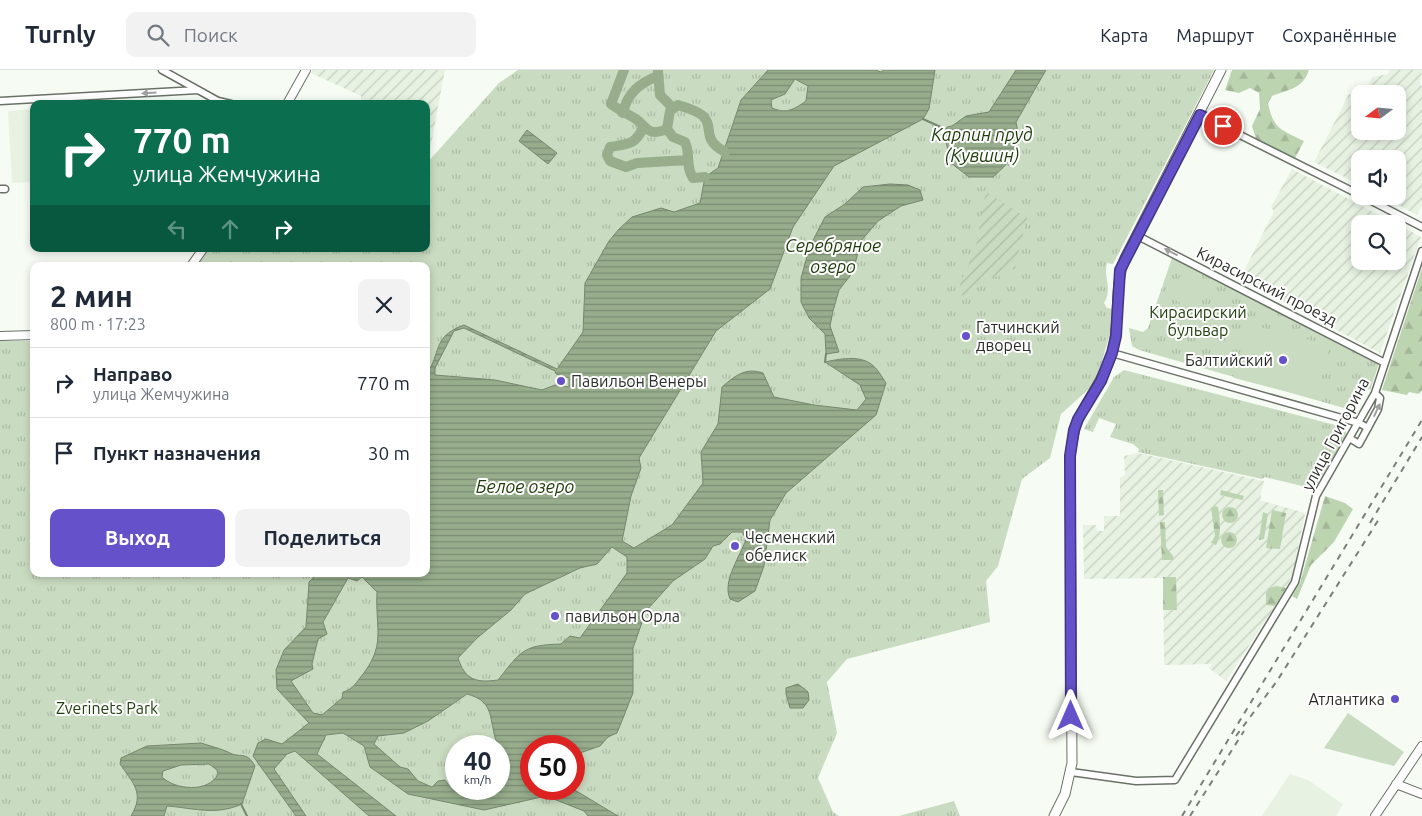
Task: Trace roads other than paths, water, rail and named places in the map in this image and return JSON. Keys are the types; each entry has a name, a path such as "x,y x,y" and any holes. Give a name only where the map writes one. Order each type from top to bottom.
{"main road":[{"path":"1054,816 1065,794 1071,772 1070,456 1074,430 1078,419 1101,381 1112,353 1116,336 1120,270 1136,235 1200,115 1221,70"}],"street":[{"path":"162,70 216,100"},
{"path":"289,100 306,70"},
{"path":"176,92 182,87 180,80"},
{"path":"0,101 198,90"},
{"path":"1200,115 1351,191"},
{"path":"1379,205 1422,227"},
{"name":"Кирасирский проезд","path":"1136,235 1386,363"},
{"name":"улица Григорина","path":"1071,772 1136,781 1174,780 1289,595 1298,575 1316,496 1351,439 1375,393 1422,251"},
{"path":"0,336 30,335"},
{"path":"1112,353 1359,423 1368,428"},
{"path":"1351,439 1359,444 1368,428 1380,403 1375,393"},
{"path":"1375,816 1422,746"},
{"path":"1396,784 1422,794"}],"water":[{"name":"Белое озеро","path":"768,70 875,70 881,72 884,70 935,70 929,109 923,119 834,166 793,227 770,289 716,331 639,458 641,468 631,496 622,541 634,548 672,525 703,483 701,452 718,424 722,387 731,379 741,374 751,371 763,373 774,397 814,405 857,410 866,399 860,385 825,362 849,358 861,359 873,366 886,383 876,415 786,493 770,520 764,566 755,591 738,602 730,599 728,585 730,577 746,539 742,532 732,532 720,544 713,546 705,559 673,581 646,611 633,648 633,693 617,733 608,737 600,746 585,751 585,735 520,735 520,800 528,800 484,810 408,794 370,767 364,746 343,733 326,735 317,754 396,816 369,816 295,751 287,754 274,769 306,816 296,816 253,756 258,743 266,739 282,744 309,723 277,689 276,670 284,650 306,627 309,582 314,577 362,577 430,577 430,369 442,340 446,335 464,325 557,369 583,332 585,283 609,241 632,217 661,208 674,212 700,203 705,177 718,168 741,100","holes":["795,79 808,86 806,101 797,107 785,111 772,108 771,100 785,94","464,328 555,371 556,374 569,378 569,387 555,385 542,390 495,380 435,375 435,368 454,331","612,547 627,557 627,573 580,638 570,636 561,644 530,648 518,656 498,680 478,680 472,678 464,671 458,658 477,638 511,610 525,594 580,568 597,564","362,577 377,592 378,637 374,656 360,678 349,690 343,692 342,698 322,715 313,713 291,681 313,669 312,664 318,639 327,634 323,622 348,578 357,581"]},
{"name":"Карпин пруд (Кувшин)","path":"1016,70 1046,70 1016,122 1018,132 1017,147 1011,159 993,177 969,177 951,163 946,139 947,127 952,126 966,116 989,112"},
{"path":"527,130 557,153 548,164 519,141"},
{"name":"Серебряное озеро","path":"890,184 908,185 920,190 923,200 901,206 878,221 861,241 853,272 839,290 830,326 839,352 826,354 825,334 809,318 801,302 801,278 810,246 825,217 845,204 863,187"},
{"path":"798,684 808,692 809,700 803,708 790,708 786,688"},
{"path":"201,743 232,754 246,756 255,766 242,804 223,810 167,806 164,816 131,816 137,801 136,788 120,764 121,758 147,746","holes":["209,764 217,770 218,774 214,780 200,787 192,788 175,785 162,777 163,771 181,765"]},
{"name":"Белое озеро","path":"585,796 618,816 588,816 584,811 556,800 585,800"}],"waterway":[{"path":"624,70 611,104 636,119 652,132 667,129"},
{"path":"658,71 660,95 673,108"},
{"path":"623,113 631,94 640,86 658,76"},
{"path":"705,177 693,178 685,142 673,137 667,129 670,111 678,105 691,109 703,116 708,125 710,138 717,147 725,152"},
{"path":"923,119 945,129"},
{"path":"643,128 634,141 610,147 607,155 610,161 626,167 637,163 688,160"},
{"path":"825,362 826,354"},
{"path":"241,804 247,816"}],"railway":[{"path":"1182,816 1422,420"},
{"path":"1370,523 1422,437"},
{"path":"1236,736 1277,681 1379,519"},
{"path":"1190,816 1244,731"}],"place":[{"name":"Гатчинский дворец","path":"966,336"},
{"name":"Балтийский","path":"1283,360"},
{"name":"Павильон Венеры","path":"561,381"},
{"name":"Чесменский обелиск","path":"735,546"},
{"name":"павильон Орла","path":"555,616"},
{"name":"Атлантика","path":"1395,699"}],"park label":[{"name":"Кирасирский бульвар","path":"1198,321"},
{"name":"Zverinets Park","path":"107,708"}]}
